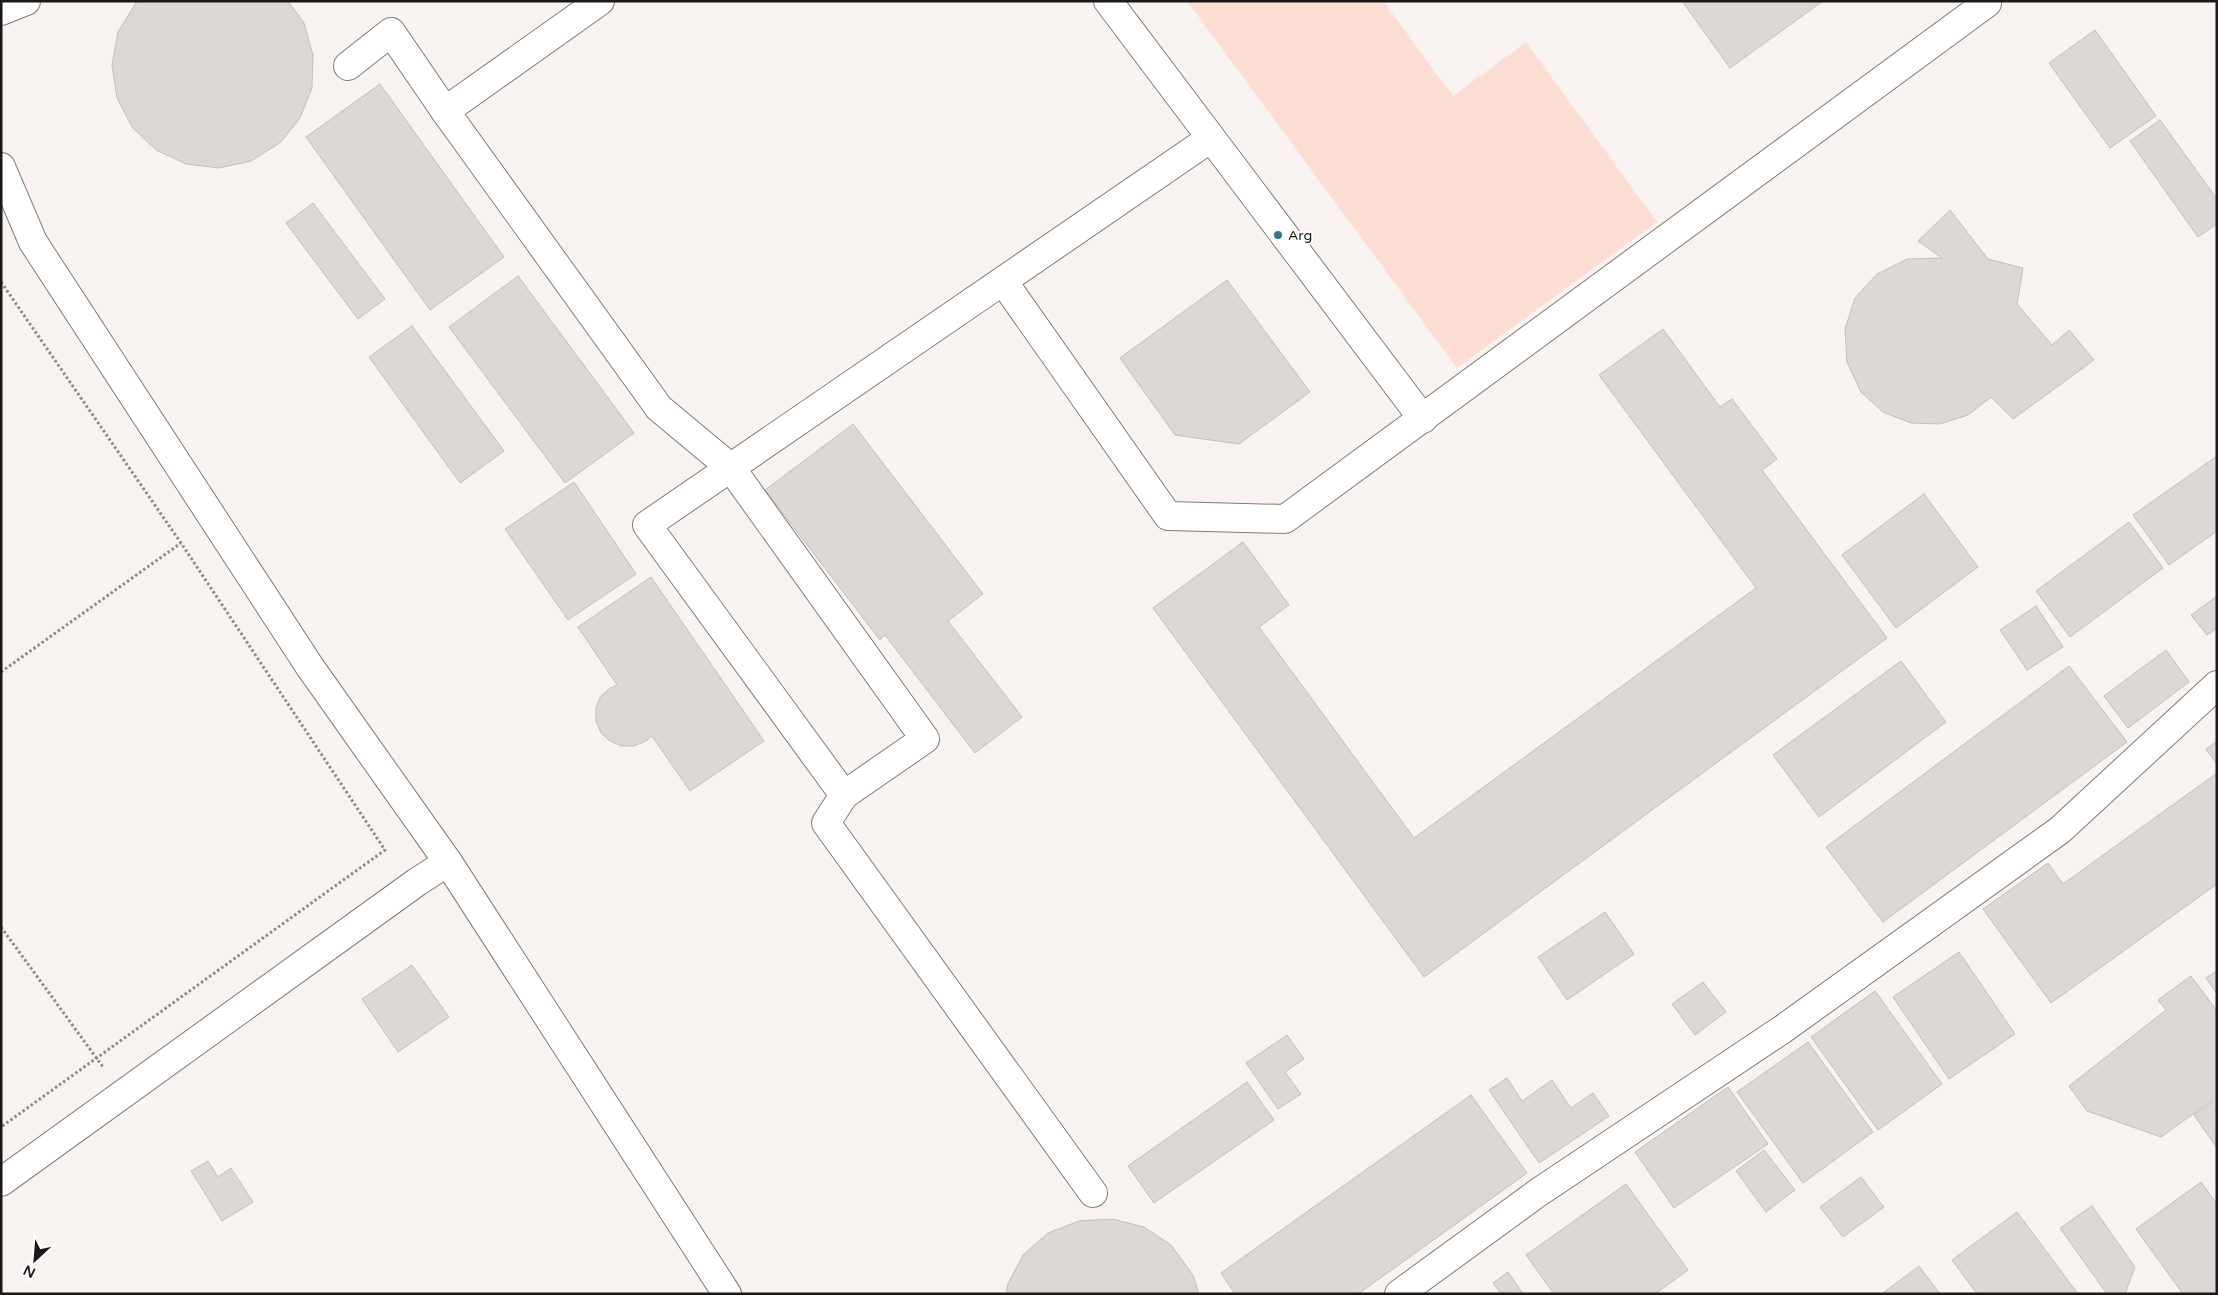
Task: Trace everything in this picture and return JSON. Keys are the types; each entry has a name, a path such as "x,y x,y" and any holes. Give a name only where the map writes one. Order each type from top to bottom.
{"lane":[{"path":"1,11 26,1"},
{"path":"445,111 600,1"},
{"path":"1108,1 1423,419"},
{"path":"1003,281 1168,516 1286,519 1987,3 1986,1"},
{"path":"348,66 390,32 659,408 731,468 925,739 844,795 826,823 1093,1193"},
{"path":"844,795 647,525 1210,138"},
{"path":"1,167 33,242 310,667 448,862 728,1294"},
{"path":"1400,1294 1539,1192 1783,1029 2060,830 2217,685"},
{"path":"1,1182 417,882 448,862"}],"path":[{"path":"1,282 182,543 385,850 1,1127"},
{"path":"1,672 182,543"},
{"path":"1,927 123,1093"}],"shaded area":[{"path":"1187,1 1383,1 1453,96 1526,42 1657,222 1457,368"}],"building":[{"path":"137,1 288,1 304,23 313,55 312,88 300,118 280,143 251,161 219,168 186,164 156,150 132,127 117,98 112,65 118,32"},
{"path":"1682,1 1823,1 1730,68"},
{"path":"2095,30 2156,116 2110,148 2049,63"},
{"path":"380,84 504,257 430,310 306,137"},
{"path":"2160,120 2217,199 2217,224 2198,237 2130,141"},
{"path":"313,203 385,299 358,319 286,223"},
{"path":"1950,210 1988,259 2023,268 2017,304 2052,345 2069,330 2094,360 2013,419 1991,397 1968,415 1940,424 1911,423 1883,412 1861,392 1847,362 1845,329 1855,298 1877,274 1907,259 1942,258 1918,241"},
{"path":"518,276 634,433 565,483 449,327"},
{"path":"1227,280 1310,392 1239,444 1175,435 1120,358"},
{"path":"412,326 504,451 460,483 369,357"},
{"path":"1663,329 1720,407 1732,399 1777,459 1762,470 1887,638 1424,977 1153,608 1243,542 1289,605 1259,627 1414,838 1756,588 1599,375"},
{"path":"853,424 983,594 948,621 1022,717 975,753 885,635 880,640 765,490"},
{"path":"2217,456 2217,531 2169,565 2133,515"},
{"path":"574,482 636,574 568,620 505,529"},
{"path":"1924,494 1978,567 1896,628 1842,555"},
{"path":"2129,522 2163,568 2070,637 2036,591"},
{"path":"651,577 764,741 690,791 652,736 634,746 621,746 610,741 601,733 596,721 596,708 600,697 610,688 617,685 578,627"},
{"path":"2217,596 2217,628 2207,635 2191,615"},
{"path":"2036,606 2063,647 2027,670 2000,630"},
{"path":"2166,650 2189,682 2128,728 2104,696"},
{"path":"1901,661 1946,722 1819,817 1773,755"},
{"path":"2069,666 2127,742 1883,922 1826,847"},
{"path":"2217,741 2217,764 2206,749"},
{"path":"2217,773 2217,884 2051,1003 1983,909 2048,863 2063,884"},
{"path":"1605,912 1634,954 1567,1000 1538,957"},
{"path":"1959,952 2015,1034 1949,1079 1893,997"},
{"path":"412,965 449,1017 398,1052 362,999"},
{"path":"2217,971 2217,994 2206,978"},
{"path":"2191,976 2217,1011 2217,1097 2161,1137 2087,1111 2069,1086 2166,1010 2158,1000"},
{"path":"1703,982 1726,1012 1695,1035 1672,1004"},
{"path":"1875,991 1942,1084 1878,1130 1811,1037"},
{"path":"1287,1035 1304,1059 1285,1072 1301,1094 1278,1109 1246,1063"},
{"path":"1808,1042 1873,1132 1803,1183 1737,1092"},
{"path":"1507,1078 1522,1101 1552,1080 1571,1108 1593,1093 1609,1116 1539,1163 1489,1090"},
{"path":"1247,1082 1274,1120 1154,1203 1128,1166"},
{"path":"1728,1087 1768,1144 1674,1208 1635,1152"},
{"path":"1471,1095 1527,1173 1358,1294 1235,1294 1221,1273"},
{"path":"2217,1099 2217,1148 2194,1115"},
{"path":"1764,1150 1795,1190 1766,1212 1736,1171"},
{"path":"208,1161 218,1177 231,1168 253,1202 222,1221 191,1171"},
{"path":"1861,1177 1884,1207 1843,1237 1820,1207"},
{"path":"2201,1182 2217,1204 2217,1294 2183,1294 2136,1229"},
{"path":"1626,1184 1688,1270 1655,1294 1554,1294 1526,1255"},
{"path":"2092,1206 2135,1267 2125,1294 2107,1294 2060,1228"},
{"path":"2017,1212 2078,1294 1977,1294 1952,1260"},
{"path":"1112,1219 1144,1227 1171,1245 1193,1275 1199,1294 1006,1294 1008,1284 1023,1255 1048,1233 1079,1221"},
{"path":"1919,1266 1940,1294 1883,1294 1883,1293"},
{"path":"1508,1272 1523,1294 1501,1294 1493,1283"}],"place":[{"name":"Arg","path":"1278,235"}]}
